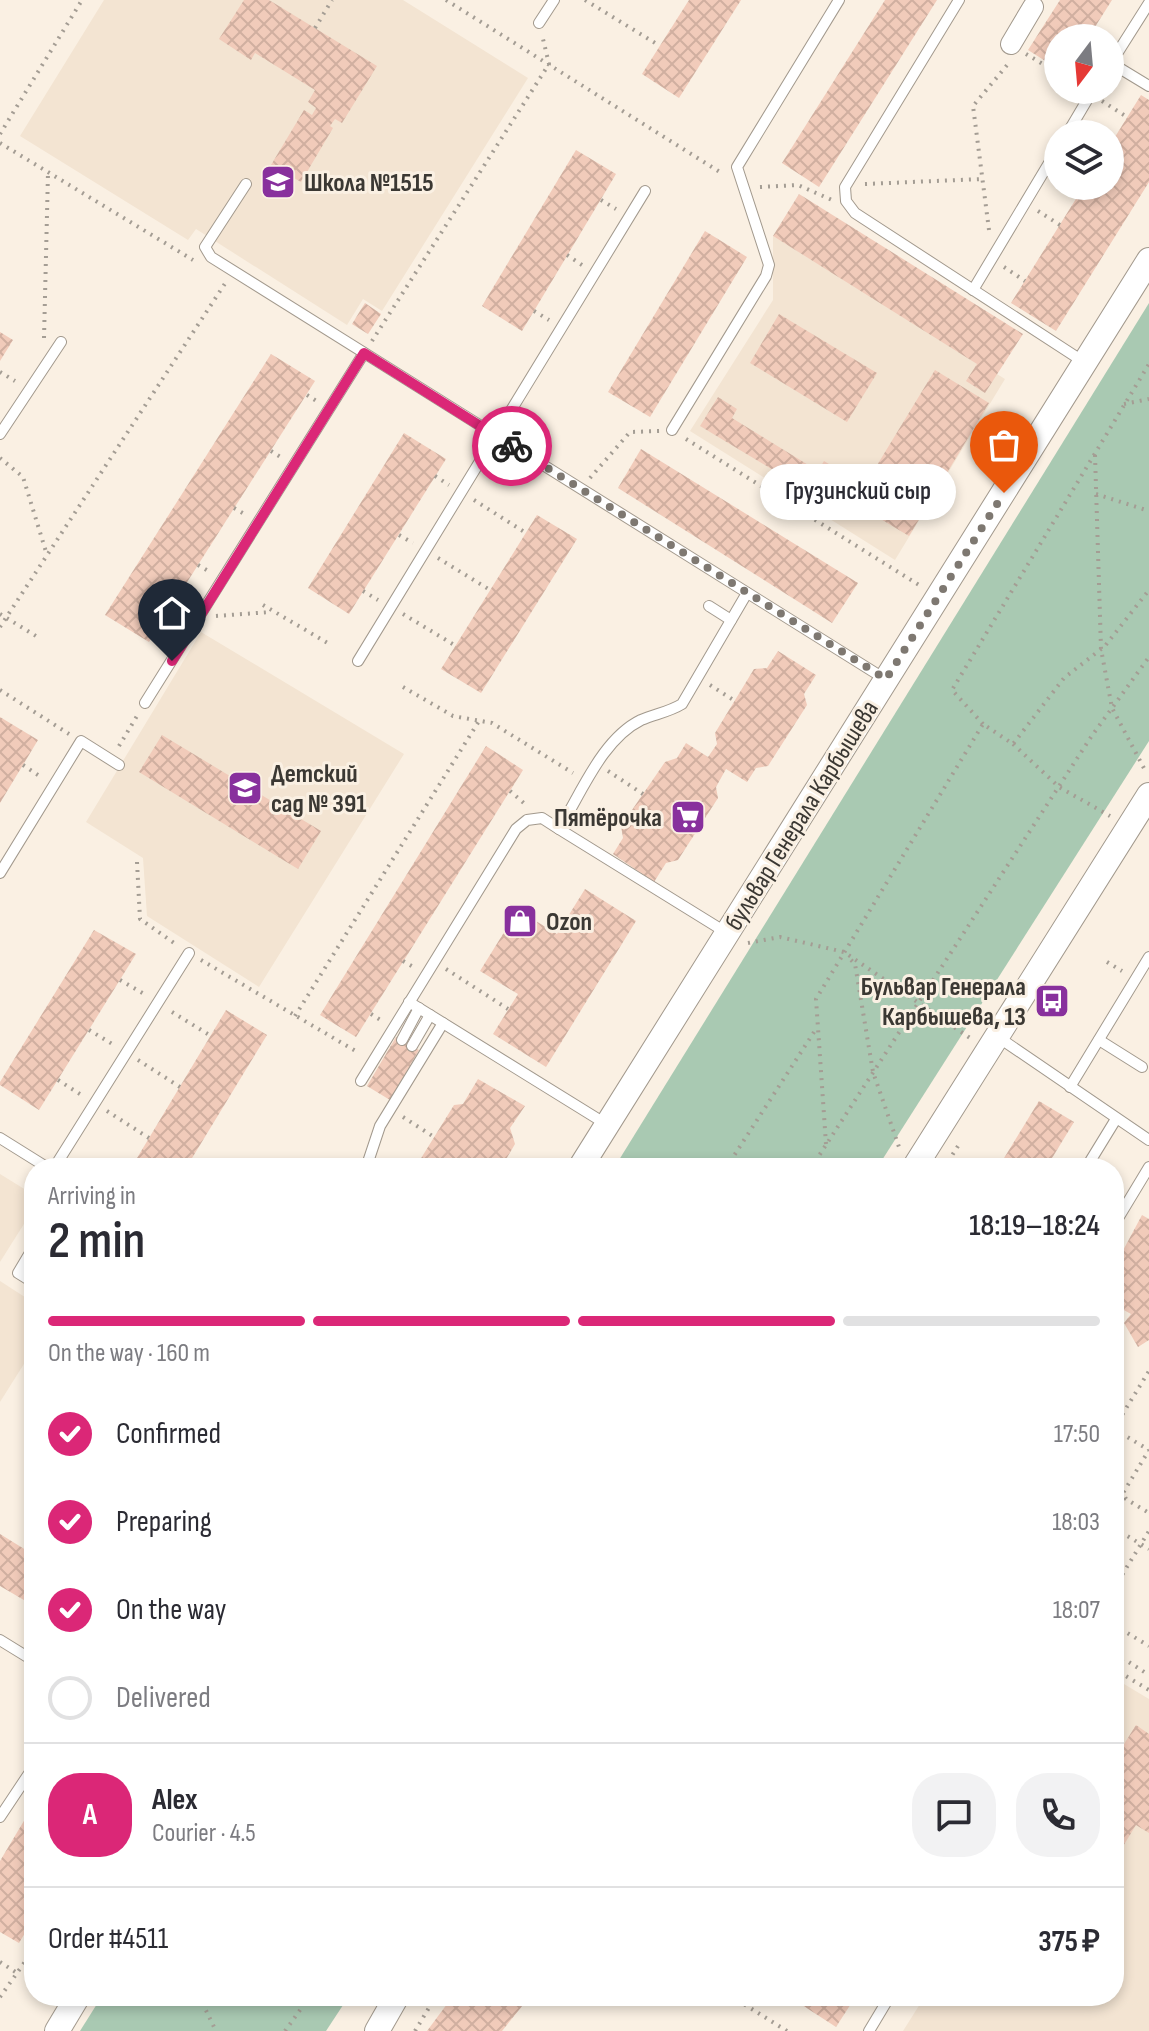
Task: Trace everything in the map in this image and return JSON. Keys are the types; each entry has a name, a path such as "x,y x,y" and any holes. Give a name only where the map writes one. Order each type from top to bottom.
{"street":[{"path":"1015,47 1031,2"},
{"name":"бульвар Генерала Карбышева","path":"586,1158 1149,260"},
{"path":"920,1158 1141,815"},
{"path":"57,2031 72,2006"},
{"path":"377,2031 391,2006"}],"lane":[{"path":"539,23 554,0"},
{"path":"672,430 766,276 769,265 737,167 839,0"},
{"path":"959,0 847,185 846,201 855,213 1086,363"},
{"path":"1124,43 1149,3"},
{"path":"1124,72 1149,86"},
{"path":"973,290 1044,171"},
{"path":"246,184 205,247 211,257 886,679"},
{"path":"358,661 645,191"},
{"path":"0,434 61,342"},
{"path":"145,703 364,353"},
{"path":"559,829 613,741 641,720 667,713 682,704 747,593"},
{"path":"709,606 731,620"},
{"path":"0,873 81,741 115,762"},
{"path":"402,1040 434,962 516,829 527,820 542,818 722,941"},
{"path":"60,1158 189,953"},
{"path":"1070,1087 1149,957"},
{"path":"414,1005 607,1125"},
{"path":"361,1081 414,1005"},
{"path":"412,1046 430,1015"},
{"path":"369,1158 380,1126 443,1023"},
{"path":"1099,1040 1142,1067"},
{"path":"992,1045 1070,1087 1149,1140"},
{"path":"1092,1158 1116,1119"},
{"path":"0,1138 32,1158"},
{"path":"1124,1208 1149,1167"},
{"path":"0,1640 24,1655"},
{"path":"0,1817 24,1781"},
{"path":"869,2031 884,2006"}],"path":[{"path":"0,134 82,0"},
{"path":"315,28 332,0"},
{"path":"446,0 744,187 798,185 826,200 846,201"},
{"path":"585,0 660,46"},
{"path":"364,353 549,64 539,23"},
{"path":"1025,281 992,258 973,106 1015,47 1044,65"},
{"path":"1109,104 1127,117"},
{"path":"0,143 203,265"},
{"path":"43,369 48,173"},
{"path":"847,185 982,179"},
{"path":"1025,203 1060,225"},
{"path":"215,273 240,289"},
{"path":"0,627 227,280"},
{"path":"1141,815 1059,787 1013,744 983,724 952,690 1149,364"},
{"path":"1124,404 1149,399"},
{"path":"581,489 630,432 672,430 938,597"},
{"path":"1095,452 1101,649 1112,708 1138,750 1149,779"},
{"path":"0,458 23,477 47,555"},
{"path":"460,491 526,533"},
{"path":"1096,494 1149,511"},
{"path":"425,550 490,590"},
{"path":"1013,744 1064,678 1101,649 1149,590"},
{"path":"263,605 331,645"},
{"path":"390,607 456,646"},
{"path":"199,618 273,612"},
{"path":"0,614 36,636"},
{"path":"817,1158 1059,787 1149,657"},
{"path":"698,677 735,701"},
{"path":"403,687 453,716 492,723 588,782"},
{"path":"0,690 81,741"},
{"path":"115,762 145,703"},
{"path":"295,1016 479,721"},
{"path":"826,1144 816,999 983,724"},
{"path":"599,765 643,794"},
{"path":"137,862 140,919 189,953 356,1053 375,1057"},
{"path":"722,941 780,937 844,952 963,1032 992,1045"},
{"path":"844,952 855,964 873,1072 903,1158"},
{"path":"434,962 508,1009"},
{"path":"733,1158 818,1027"},
{"path":"390,1109 434,1137"},
{"path":"1124,1412 1149,1371"},
{"path":"1124,1435 1149,1450 1124,1491"},
{"path":"1124,1495 1149,1513"},
{"path":"1124,1572 1149,1531"},
{"path":"1124,1534 1149,1549"},
{"path":"1124,1631 1149,1646"},
{"path":"1124,1659 1149,1675"},
{"path":"1124,1675 1149,1690"},
{"path":"0,1962 17,1973"},
{"path":"0,1997 24,1963"},
{"path":"204,2006 216,2031"},
{"path":"285,2031 303,2006"},
{"path":"415,2031 430,2006"},
{"path":"747,2006 787,2031"}],"shaded area":[{"name":"Школа №1515","path":"104,0 403,0 528,78 382,311 363,299 347,325 196,229 188,240 20,136"},
{"path":"773,236 1005,379 895,560 690,431 773,300"},
{"name":"Детский сад № 391","path":"201,632 404,754 259,987 147,916 143,858 86,822"},
{"path":"0,1174 24,1189 24,1224 0,1262"},
{"path":"0,1281 24,1297 24,1364 0,1402"},
{"path":"1124,1684 1149,1699 1149,2031 903,2031 919,2006 1124,2006"}],"green space":[{"path":"1149,303 1149,741 883,1158 620,1158"},
{"path":"96,2006 342,2006 326,2031 80,2031"}],"building":[{"path":"244,0 269,0 377,66 342,123 335,119 330,126 333,128 301,182 271,165 304,110 312,115 316,108 308,102 315,90 255,53 251,60 219,39"},
{"path":"689,0 741,0 679,98 642,74"},
{"path":"885,0 937,0 819,187 782,163"},
{"path":"1060,0 1112,0 1097,24 1045,24"},
{"path":"1044,25 1044,60 1028,50"},
{"path":"1141,95 1149,100 1149,182 1056,331 1011,303 1075,200 1124,200 1124,122"},
{"path":"576,150 616,174 522,331 482,306"},
{"path":"799,194 1023,334 985,393 966,381 977,364 773,236"},
{"path":"705,231 747,257 650,417 608,392"},
{"path":"365,303 381,314 368,334 352,324"},
{"path":"779,314 877,373 847,422 750,363"},
{"path":"0,332 13,340 0,361"},
{"path":"271,354 315,381 149,642 105,615"},
{"path":"935,370 989,403 909,536 854,503"},
{"path":"718,397 737,409 732,418 818,471 824,461 850,477 833,506 700,426"},
{"path":"404,433 446,459 349,614 308,588"},
{"path":"641,449 858,583 832,623 618,488"},
{"path":"537,515 577,539 481,693 441,669"},
{"path":"778,651 816,675 804,694 807,705 768,766 756,768 747,782 726,769 716,787 718,798 678,860 666,863 654,882 613,854 623,838 621,826 665,762 677,758 686,743 708,757 717,744 715,733 754,669 767,668"},
{"path":"0,717 38,740 0,803"},
{"path":"162,735 321,831 298,869 139,772"},
{"path":"486,746 523,770 356,1037 320,1015"},
{"path":"585,889 636,921 546,1067 493,1034 518,994 480,971 518,910 557,934"},
{"path":"94,930 136,954 39,1110 0,1085 0,1082"},
{"path":"226,1010 267,1035 192,1158 137,1158"},
{"path":"396,1037 419,1050 390,1100 367,1086"},
{"path":"478,1079 525,1106 510,1128 515,1144 507,1158 421,1158 454,1105 463,1104"},
{"path":"1039,1101 1074,1122 1052,1158 1004,1158"},
{"path":"1142,1215 1149,1219 1149,1340 1138,1347 1124,1323 1131,1314 1124,1310 1124,1249"},
{"path":"0,1534 24,1549 24,1600 0,1586"},
{"path":"1136,1725 1149,1734 1149,1833 1136,1825 1124,1845 1124,1744"},
{"path":"24,1821 24,1935 19,1943 0,1932 0,1861"},
{"path":"446,2006 522,2006 502,2031 427,2031"},
{"path":"804,2006 850,2006 836,2027"}],"way so far":[{"path":"512,446 886,679 1004,493"}],"place":[{"name":"Школа №1515","path":"278,182"},
{"name":"Грузинский сыр","path":"1004,493"},
{"name":"Детский сад № 391","path":"245,788"},
{"name":"Пятёрочка","path":"688,817"},
{"name":"Ozon","path":"520,921"},
{"name":"Бульвар Генерала Карбышева, 13","path":"1052,1001"}],"route":[{"path":"172,661 364,353 512,446"}]}
